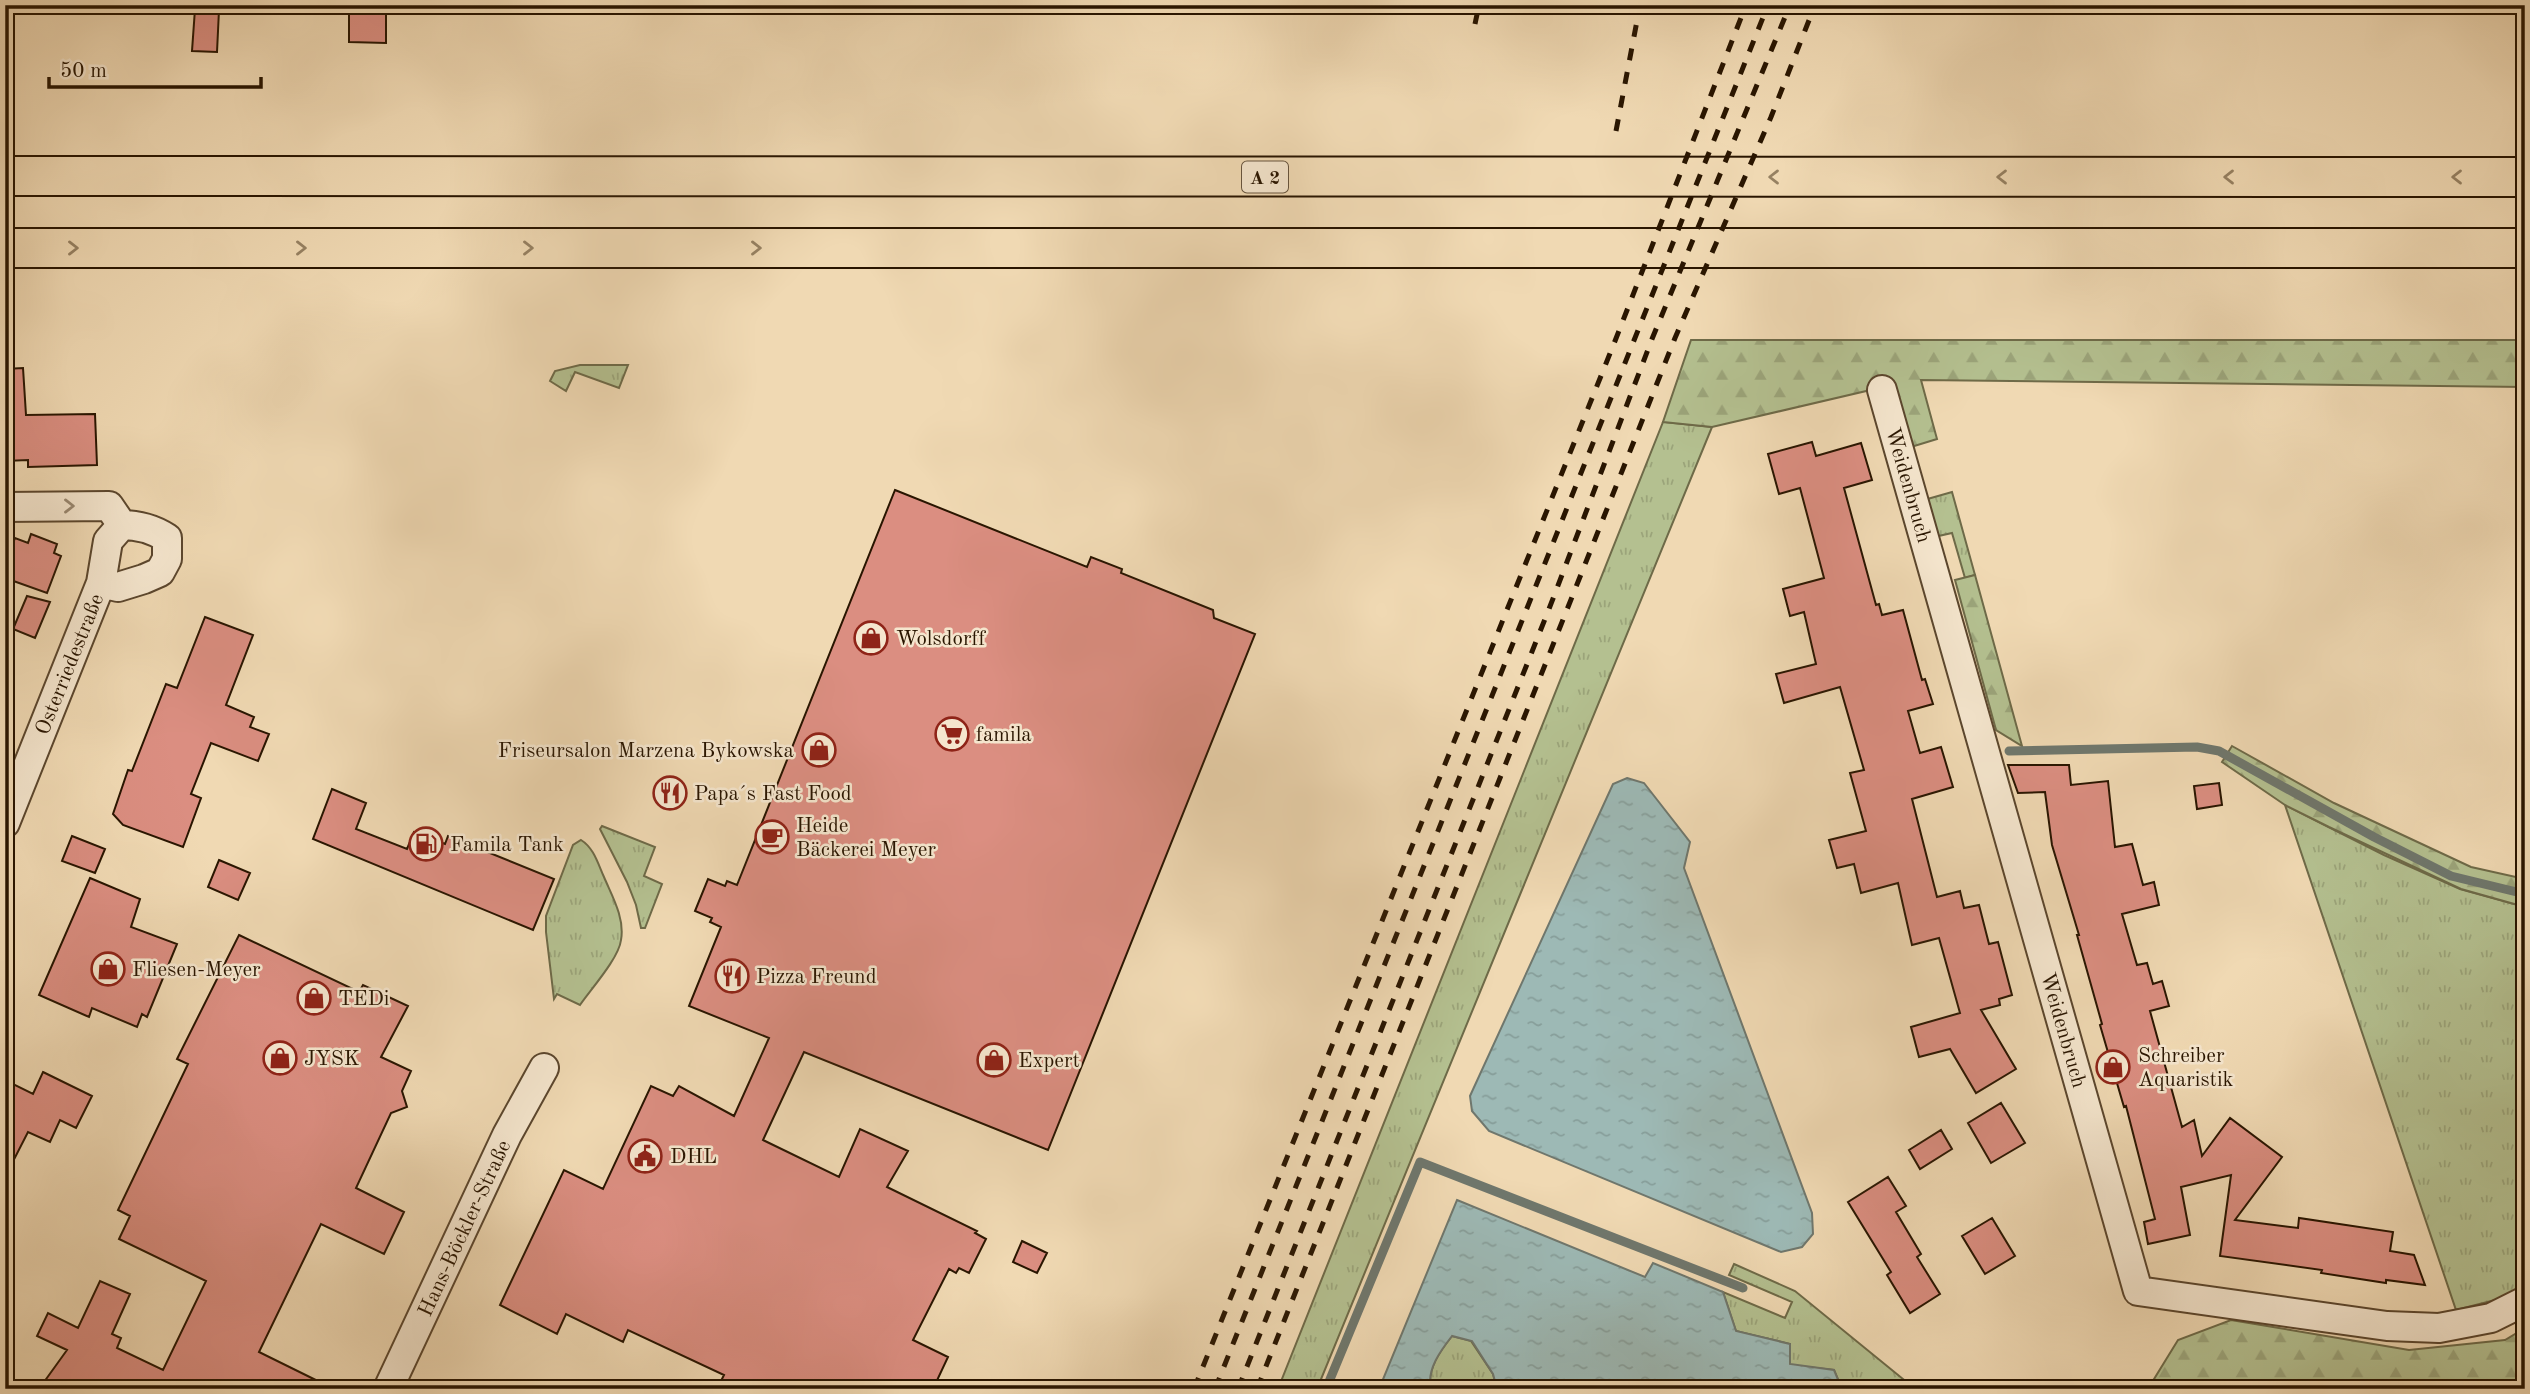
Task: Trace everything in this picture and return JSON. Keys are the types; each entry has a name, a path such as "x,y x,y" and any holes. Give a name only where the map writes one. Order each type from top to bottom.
{"highway":[{"name":"A 2","path":"5,176 2525,177"},
{"path":"5,248 2525,248"}],"street":[{"name":"Weidenbruch","path":"1882,390 2138,1292 2387,1326 2439,1328 2491,1318 2525,1301"},
{"path":"5,506 109,506 122,525"},
{"name":"Osterriedestraße","path":"5,823 101,583 108,541 122,525 155,530 167,538 167,559 160,572 118,587 101,583"},
{"name":"Hans-Böckler-Straße","path":"388,1389 507,1135 544,1068"}],"green space":[{"path":"1691,340 2525,340 2525,387 1921,380 1937,439 1911,447 1892,385 1712,427 1663,422"},
{"path":"580,365 628,365 619,388 575,372 566,391 550,381 555,371"},
{"path":"1663,422 1712,427 1317,1389 1278,1389"},
{"path":"1952,492 1975,575 1965,578 1952,533 1934,537 1924,500"},
{"path":"1975,575 2022,746 1996,730 1955,580"},
{"path":"2232,746 2334,803 2471,867 2525,879 2525,907 2461,889 2285,805 2222,762"},
{"path":"2285,805 2384,855 2460,889 2525,907 2525,1283 2507,1297 2456,1310"},
{"path":"602,826 655,847 644,876 662,884 645,928 641,928 636,905 600,829"},
{"path":"581,840 598,862 617,907 622,932 615,956 580,1005 557,994 554,999 546,916 573,845"},
{"path":"1734,1264 1795,1291 1914,1388 1842,1389 1834,1370 1789,1365 1790,1344 1736,1331 1723,1292 1785,1318 1792,1302 1729,1275"},
{"path":"2231,1320 2409,1350 2505,1340 2525,1328 2525,1389 2155,1389 2151,1384 2178,1340"},
{"path":"1452,1336 1471,1341 1493,1374 1497,1389 1431,1389 1433,1368"}],"water":[{"path":"1627,778 1644,783 1690,842 1684,868 1812,1213 1813,1234 1802,1247 1781,1252 1489,1131 1472,1111 1470,1096 1613,784"},
{"path":"1457,1200 1645,1277 1653,1263 1723,1292 1736,1331 1790,1344 1790,1364 1834,1370 1842,1389 1497,1389 1493,1374 1472,1341 1452,1336 1433,1368 1431,1389 1379,1389"}],"building":[{"path":"349,5 386,5 386,43 349,42"},
{"path":"195,9 219,10 217,52 192,51"},
{"path":"23,368 26,415 95,414 97,465 28,467 28,460 5,461 5,369"},
{"path":"1812,442 1816,456 1861,443 1872,480 1844,488 1876,605 1879,604 1882,615 1903,610 1922,680 1925,679 1933,704 1908,711 1920,753 1941,747 1953,787 1912,799 1937,897 1960,891 1964,908 1979,905 1989,944 1998,942 2012,995 1999,999 2000,1005 1981,1010 2016,1069 1976,1093 1950,1049 1919,1057 1911,1027 1960,1013 1939,938 1912,945 1898,883 1861,893 1854,864 1837,868 1829,840 1866,831 1850,773 1864,770 1840,687 1784,703 1776,674 1816,664 1804,612 1790,616 1783,589 1824,578 1800,488 1779,494 1768,454"},
{"path":"895,490 1087,567 1091,557 1122,569 1121,573 1213,610 1214,618 1255,634 1048,1150 804,1052 763,1140 839,1177 860,1129 908,1151 887,1187 977,1231 975,1233 986,1239 969,1273 959,1268 956,1273 949,1269 913,1340 948,1357 933,1389 717,1389 724,1375 628,1330 623,1342 566,1314 557,1334 500,1305 564,1170 603,1189 651,1086 673,1096 679,1086 734,1116 769,1038 689,1006 721,927 710,922 712,918 695,911 708,879 725,886 727,881 737,885"},
{"path":"31,534 57,544 54,553 61,556 47,593 5,578 5,565 15,538 28,543"},
{"path":"27,596 50,602 35,638 13,629"},
{"path":"205,617 253,635 226,705 254,717 250,727 269,734 258,761 211,743 191,794 201,798 183,847 123,825 113,814 128,770 132,771 166,684 177,688"},
{"path":"2008,765 2069,765 2071,785 2108,781 2115,847 2132,844 2143,885 2154,882 2159,905 2122,914 2137,965 2147,963 2153,984 2162,981 2169,1006 2150,1011 2182,1127 2194,1120 2202,1156 2230,1118 2282,1157 2235,1220 2298,1228 2299,1218 2393,1232 2390,1251 2414,1255 2425,1285 2386,1280 2386,1283 2321,1273 2322,1270 2220,1256 2231,1175 2181,1187 2190,1235 2148,1244 2144,1222 2155,1219 2126,1106 2124,1107 2100,1025 2102,1024 2079,935 2052,845 2045,792 2018,793"},
{"path":"2219,783 2222,805 2197,809 2194,786"},
{"path":"332,789 366,803 356,829 407,849 414,832 445,844 448,836 554,879 533,930 313,839"},
{"path":"72,836 105,849 95,873 62,861"},
{"path":"219,860 250,873 238,900 208,887"},
{"name":"Fliesen-Meyer","path":"90,878 140,899 131,927 177,944 147,1017 142,1014 137,1027 92,1008 89,1017 39,995"},
{"path":"239,935 359,992 363,985 408,1006 381,1057 411,1071 402,1091 407,1107 391,1113 356,1188 404,1212 384,1254 321,1224 259,1352 334,1389 39,1389 67,1350 37,1336 48,1313 78,1328 100,1281 130,1294 112,1334 121,1338 117,1348 163,1370 206,1281 119,1239 130,1216 118,1210 188,1064 177,1059"},
{"path":"43,1072 92,1096 76,1128 60,1120 50,1142 28,1132 5,1177 5,1080 33,1094"},
{"path":"2001,1103 2025,1143 1991,1163 1968,1123"},
{"path":"1941,1130 1952,1149 1920,1169 1909,1150"},
{"path":"1888,1177 1906,1206 1896,1212 1921,1254 1917,1257 1940,1294 1910,1313 1887,1275 1891,1272 1848,1202"},
{"path":"1992,1218 2015,1256 1985,1274 1962,1236"},
{"path":"1022,1241 1047,1253 1037,1273 1013,1262"}],"waterway":[{"path":"2009,751 2197,747 2219,751 2374,837 2451,876 2525,894"},
{"path":"1326,1389 1420,1162 1743,1288"}],"railway":[{"path":"1475,24 1479,5"},
{"path":"1616,131 1640,5"},
{"path":"1194,1389 1615,341 1746,5"},
{"path":"1215,1389 1768,5"},
{"path":"1238,1389 1549,609 1652,339 1790,5"},
{"path":"1257,1389 1675,338 1771,117 1815,5"}],"place":[{"name":"Wolsdorff","path":"871,638"},
{"name":"famila","path":"952,734"},
{"name":"Friseursalon Marzena Bykowska","path":"819,750"},
{"name":"Papa´s Fast Food","path":"670,793"},
{"name":"Heide Bäckerei Meyer","path":"772,837"},
{"name":"Famila Tank","path":"426,844"},
{"name":"Fliesen-Meyer","path":"108,969"},
{"name":"Pizza Freund","path":"732,976"},
{"name":"TEDi","path":"314,998"},
{"name":"JYSK","path":"280,1058"},
{"name":"Expert","path":"994,1060"},
{"name":"Schreiber Aquaristik","path":"2113,1067"},
{"name":"DHL","path":"645,1156"}]}
